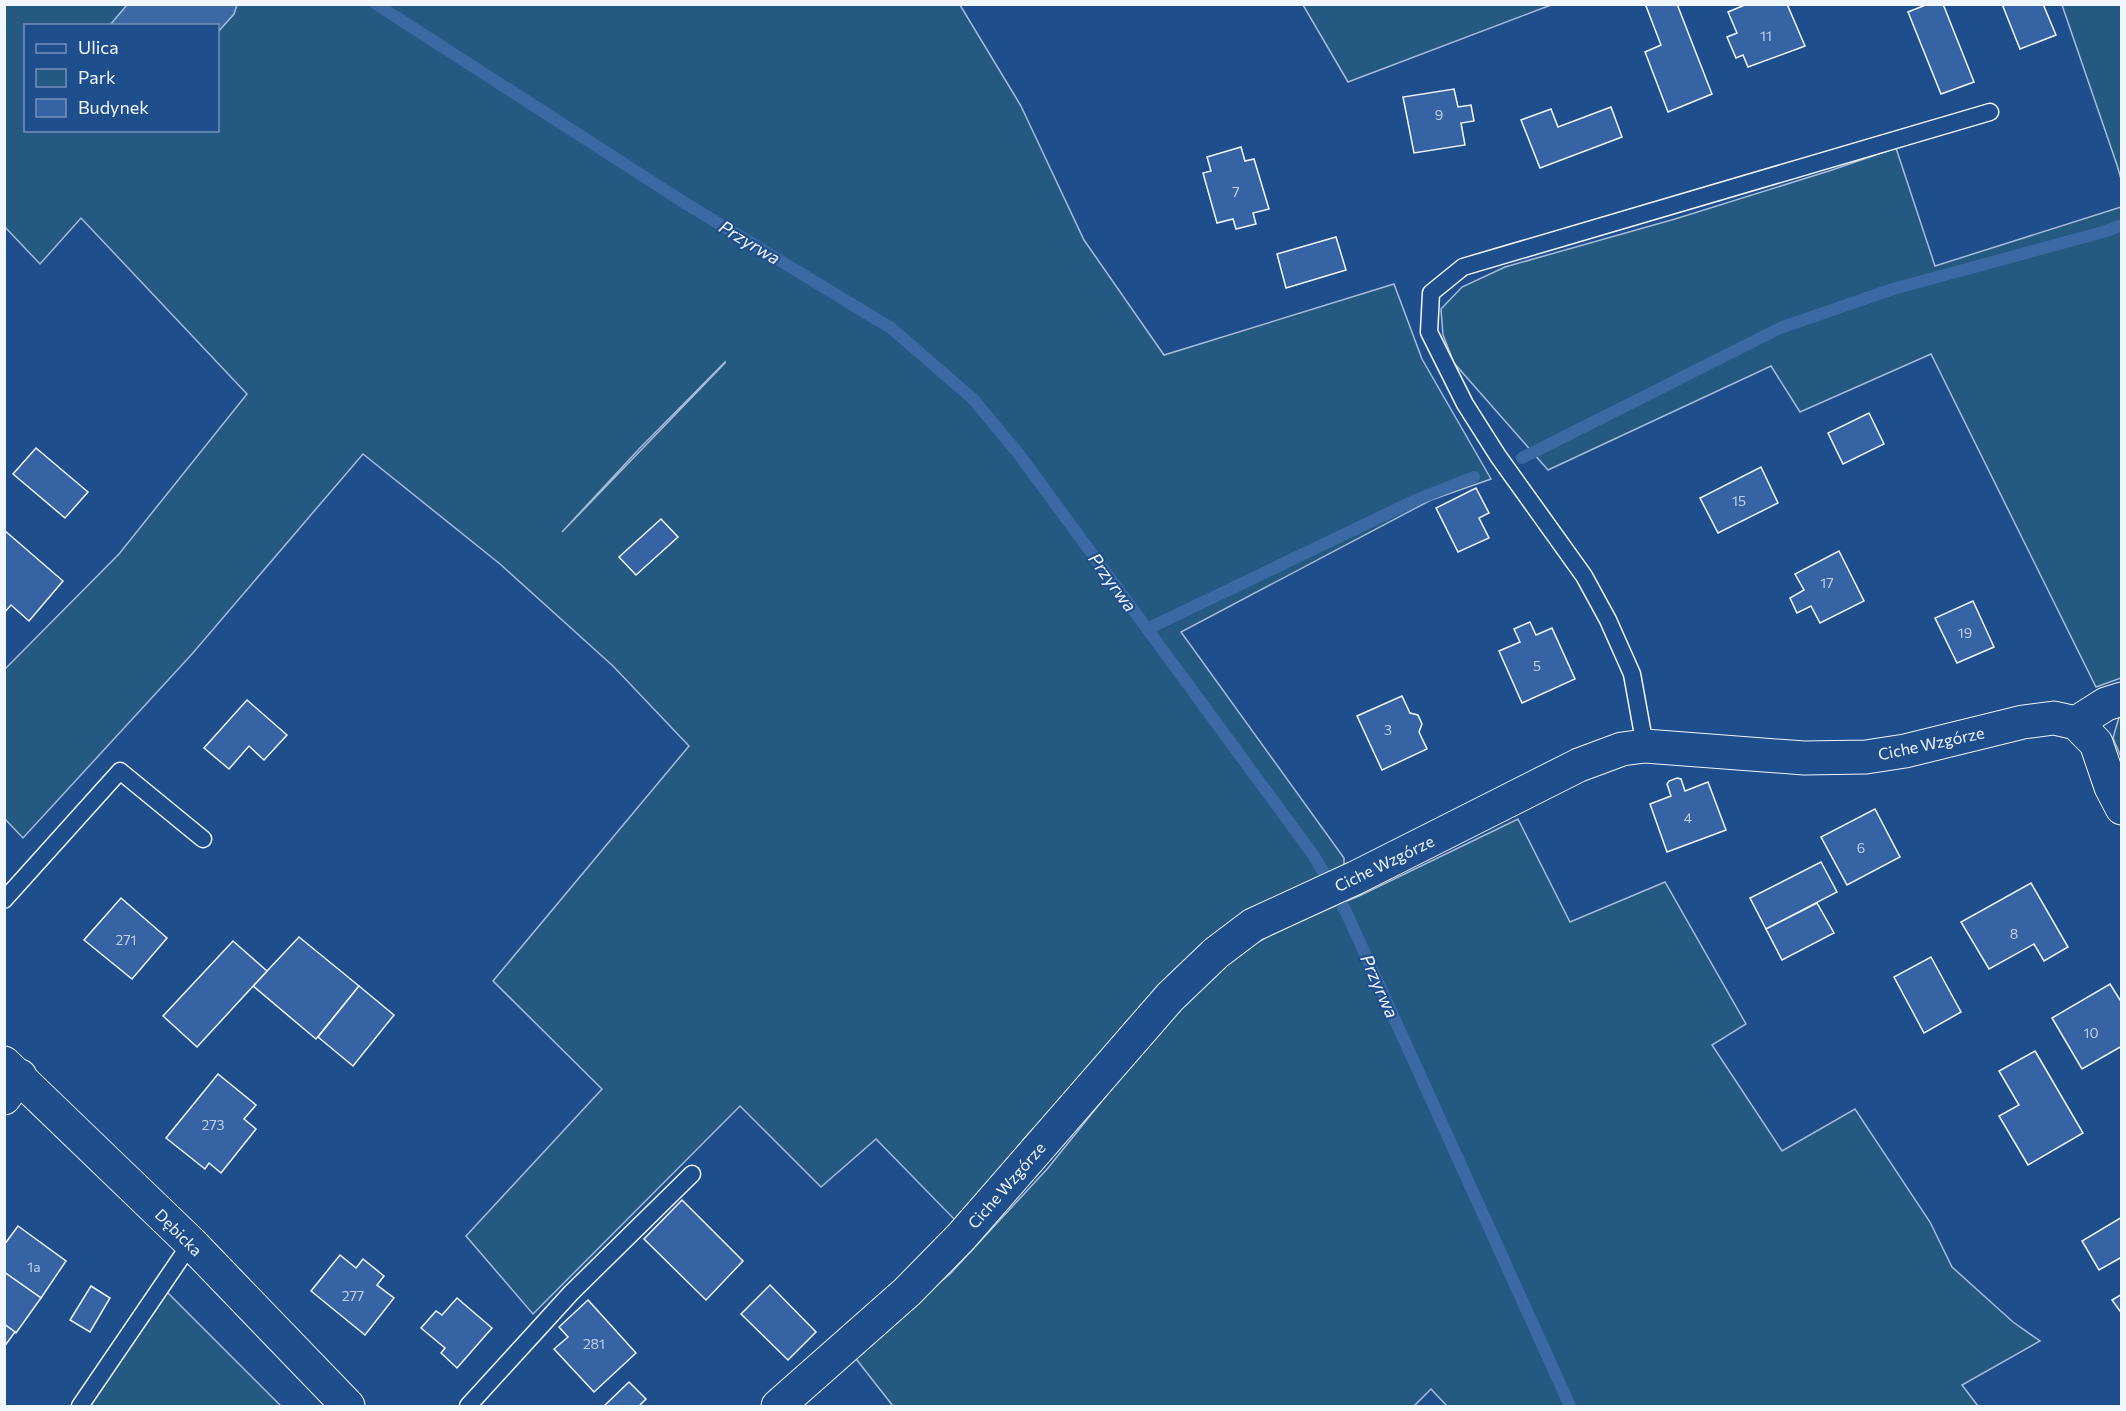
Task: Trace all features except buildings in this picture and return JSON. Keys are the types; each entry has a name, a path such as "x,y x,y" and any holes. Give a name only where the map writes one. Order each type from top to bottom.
{"street":[{"path":"2121,699 2106,704 2076,723 2096,743 2121,808"},
{"name":"Ciche Wzgórze","path":"778,1407 907,1292 961,1237 1170,997 1216,952 1254,925 1355,878 1580,765 1622,749 1645,746 1804,758 1866,757 1905,751 2023,722 2054,718 2076,723"},
{"name":"Dębicka","path":"10,1079 191,1243 348,1407"}],"lane":[{"path":"1645,746 1632,674 1608,620 1584,576 1498,456 1465,404 1429,332 1431,293 1463,267 1990,112"},
{"path":"4,900 120,771 203,839"},
{"path":"468,1407 571,1293 692,1174"},
{"path":"80,1407 191,1243"}],"green space":[{"path":"5,5 960,5 1021,106 1084,240 1164,355 1394,284 1422,359 1491,479 1431,500 1181,632 1344,858 1344,869 1176,972 1125,1023 1095,1066 1028,1134 956,1221 876,1139 821,1187 740,1106 533,1314 466,1236 602,1089 493,981 689,746 613,666 500,564 363,454 192,654 23,838 5,819 5,669 119,554 247,394 81,218 40,264 5,227","holes":["725,363 562,532 639,449"]},
{"path":"1303,5 1551,5 1348,82"},
{"path":"2062,5 2121,5 2121,179 2117,165"},
{"path":"1896,148 1935,266 2121,207 2121,678 2096,687 1931,354 1800,412 1771,366 1548,470 1454,363 1443,335 1441,309 1462,287 1505,267 1675,219"},
{"path":"2121,714 2121,757 2113,738"},
{"path":"1518,819 1570,922 1665,882 1746,1024 1712,1045 1782,1151 1855,1109 1930,1222 1952,1267 2013,1322 2040,1341 1962,1385 1978,1406 1447,1406 1431,1389 1414,1406 893,1406 853,1355 950,1274 1048,1168 1177,1008 1240,952 1293,923 1359,896"},
{"path":"161,1286 281,1406 87,1406"}],"shaded area":[{"path":"127,4 237,5 234,14 219,31 219,24 111,24"}],"waterway":[{"name":"Przyrwa","path":"376,4 685,203 891,328 973,399 1018,453 1314,856 1347,914 1570,1406"},
{"path":"1522,458 1780,328 1893,289 2122,225"},
{"path":"1147,629 1418,499 1474,477"}]}
